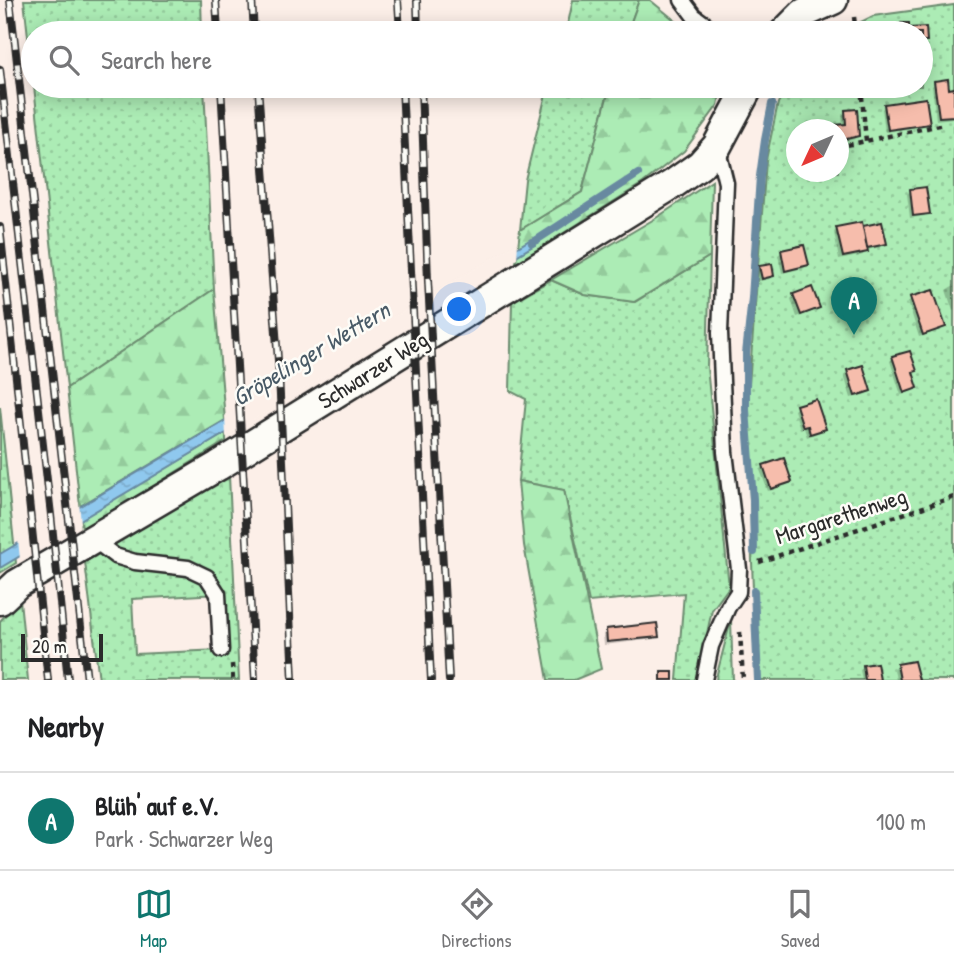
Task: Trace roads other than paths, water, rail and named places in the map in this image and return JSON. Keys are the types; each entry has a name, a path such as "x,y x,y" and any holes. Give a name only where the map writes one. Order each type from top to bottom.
{"street":[{"path":"796,21 804,13 832,0"},
{"name":"Schwarzer Weg","path":"0,600 17,584 229,459 673,184 700,165 717,146 743,98"}],"lane":[{"path":"682,0 701,21"},
{"path":"704,680 711,646 728,607 738,592 739,569 725,452 720,333 726,183 717,146"},
{"path":"94,540 116,556 135,562 188,568 207,576 218,594 221,650"}],"water":[{"path":"541,238 536,244 0,568 0,554 531,239"}],"waterway":[{"path":"754,552 746,410 746,354 760,176 772,104"},
{"name":"Gröpelinger Wettern","path":"532,243 638,174"},
{"path":"754,591 758,680"}],"railway":[{"path":"10,0 21,97"},
{"path":"216,0 217,21"},
{"path":"252,0 253,21"},
{"path":"398,0 399,21"},
{"path":"417,0 418,21"},
{"path":"0,69 68,680"},
{"path":"21,98 87,680"},
{"path":"222,98 255,680"},
{"path":"259,98 279,374 293,680"},
{"path":"403,98 431,680"},
{"path":"421,98 449,680"},
{"path":"0,227 48,680"}],"place":[{"name":"Blüh' auf e.V.","path":"854,335"}]}
